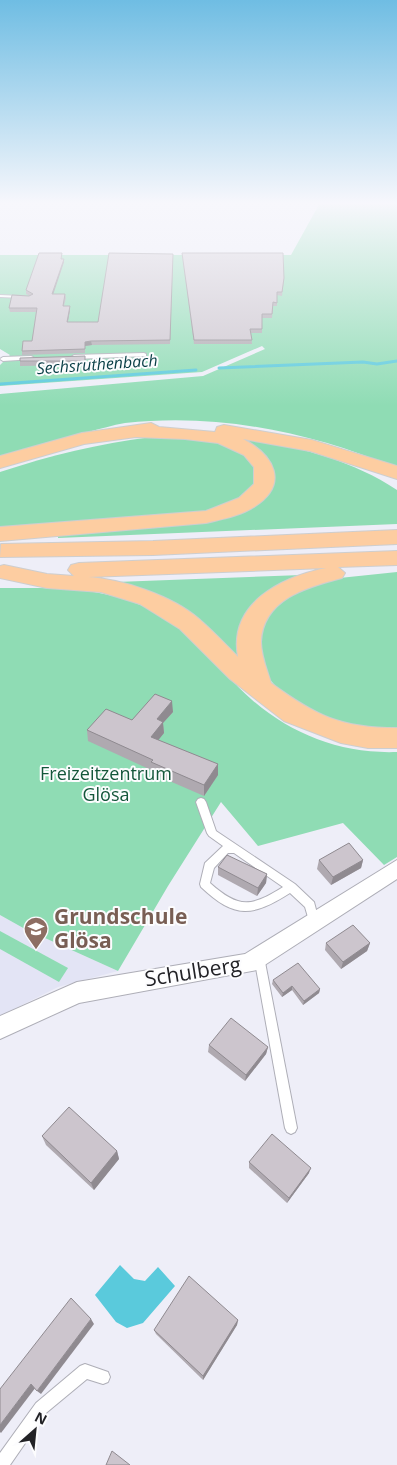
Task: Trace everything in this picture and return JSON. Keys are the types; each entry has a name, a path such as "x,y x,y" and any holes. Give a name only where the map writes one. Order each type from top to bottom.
{"highway":[{"path":"0,462 72,441 134,431 198,429 246,433 289,440 372,463 397,473"},
{"path":"0,534 206,517 222,513 247,502 258,494 265,481 266,470 259,459 236,442 199,434 160,434 134,431"},
{"path":"330,452 357,462 397,483"},
{"path":"1,565 394,552"},
{"path":"260,687 250,655 249,641 251,626 258,612 269,600 292,584 306,579 358,571 394,552"},
{"path":"1,565 47,581 103,586 148,599 190,623 239,673 294,714 323,727 368,738 397,738"}],"street":[{"name":"Schulberg","path":"0,1028 77,994 136,981 249,963 397,868"}],"lane":[{"path":"0,296 30,297"},
{"path":"0,352 4,355 2,360 34,358"},
{"path":"70,357 144,356"},
{"path":"201,802 212,833 291,888 310,905 314,921"},
{"path":"236,849 226,849 209,866 205,884 219,898 241,908 261,906 291,888"},
{"path":"259,956 291,1128"},
{"path":"1,1465 41,1408 85,1371 103,1377"}],"shaded area":[{"name":"Grundschule Glösa","path":"0,915 25,929 118,971 58,987 0,1016"}],"green space":[{"path":"0,269 397,269 397,468 331,444 298,435 230,423 195,421 125,423 0,457 0,394 203,376 265,349 262,346 202,372 0,386 0,365 10,355 0,349"},
{"path":"228,435 294,448 337,460 378,478 397,490 397,524 58,538 58,534 185,525 215,519 272,478"},
{"path":"152,437 218,441 254,459 257,486 244,500 194,515 0,529 0,472 75,451"},
{"path":"397,572 397,729 362,727 327,719 284,696 266,675 257,650 264,615 277,599 330,579"},
{"path":"302,575 264,596 245,670 116,582"},
{"name":"Freizeitzentrum Glösa","path":"0,588 76,590 95,592 131,601 165,618 179,628 251,699 283,723 319,740 337,746 377,752 397,752 397,857 384,865 343,823 258,846 221,802 168,886 118,971 25,929 0,915"},
{"path":"0,931 68,968 59,982 0,949"}],"water":[{"path":"120,1265 134,1279 145,1281 158,1267 175,1286 143,1323 127,1328 116,1322 95,1295"}],"building":[{"path":"33,269 60,269 52,294 65,294 63,306 70,306 67,322 98,322 106,269 172,269 170,340 91,341 85,342 85,349 22,351 23,341 32,341 37,308 9,308 12,295 29,296 33,294 26,290"},
{"path":"184,269 284,269 282,292 277,292 277,303 273,302 272,314 262,314 262,329 250,329 252,340 194,340"},
{"path":"85,356 85,361 20,361 20,358"},
{"path":"155,694 172,701 157,719 163,722 151,737 218,764 204,785 151,762 153,760 87,730 106,709 132,720"},
{"path":"349,843 363,860 333,877 319,860"},
{"path":"227,855 267,874 258,888 218,867"},
{"path":"353,925 370,943 343,962 326,943"},
{"path":"298,963 320,989 304,1001 292,986 283,993 273,980"},
{"path":"231,1018 268,1047 246,1075 209,1045"},
{"path":"69,1107 117,1151 91,1183 42,1136"},
{"path":"272,1134 311,1168 289,1198 249,1162"},
{"path":"189,1276 238,1320 203,1376 154,1330"},
{"path":"71,1298 91,1319 37,1391 31,1384 0,1425 0,1389"},
{"path":"112,1451 130,1465 106,1465"}],"waterway":[{"name":"Sechsruthenbach","path":"219,368 363,362 377,364 397,361"},
{"name":"Sechsruthenbach","path":"0,384 196,370"}],"place":[{"name":"Grundschule Glösa","path":"36,950"}]}
